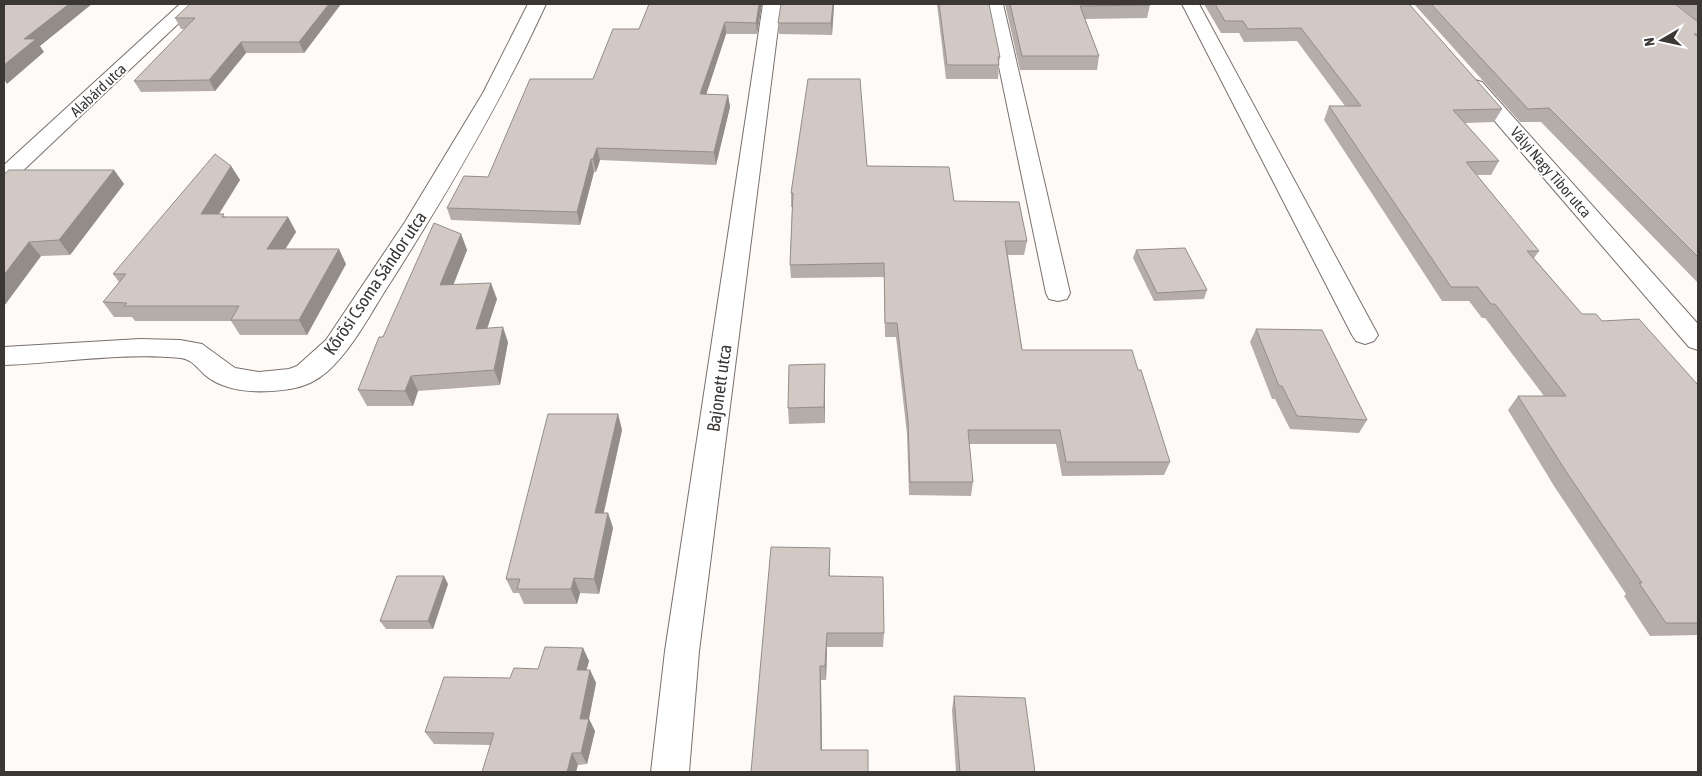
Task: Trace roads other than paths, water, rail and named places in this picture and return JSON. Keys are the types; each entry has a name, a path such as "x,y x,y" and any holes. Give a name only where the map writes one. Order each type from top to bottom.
{"street":[{"name":"Alabárd utca","path":"4,176 190,4"},
{"name":"Kőrösi Csoma Sándor utca","path":"11,356 161,347 193,351 229,377 243,381 276,381 292,379 307,373 318,365 335,347 455,163 518,48 537,4"},
{"name":"Bajonett utca","path":"670,772 682,651 772,4"},
{"path":"994,4 1058,293"},
{"path":"1190,4 1365,335"},
{"name":"Vályi Nagy Tibor utca","path":"1462,71 1698,341"}]}
